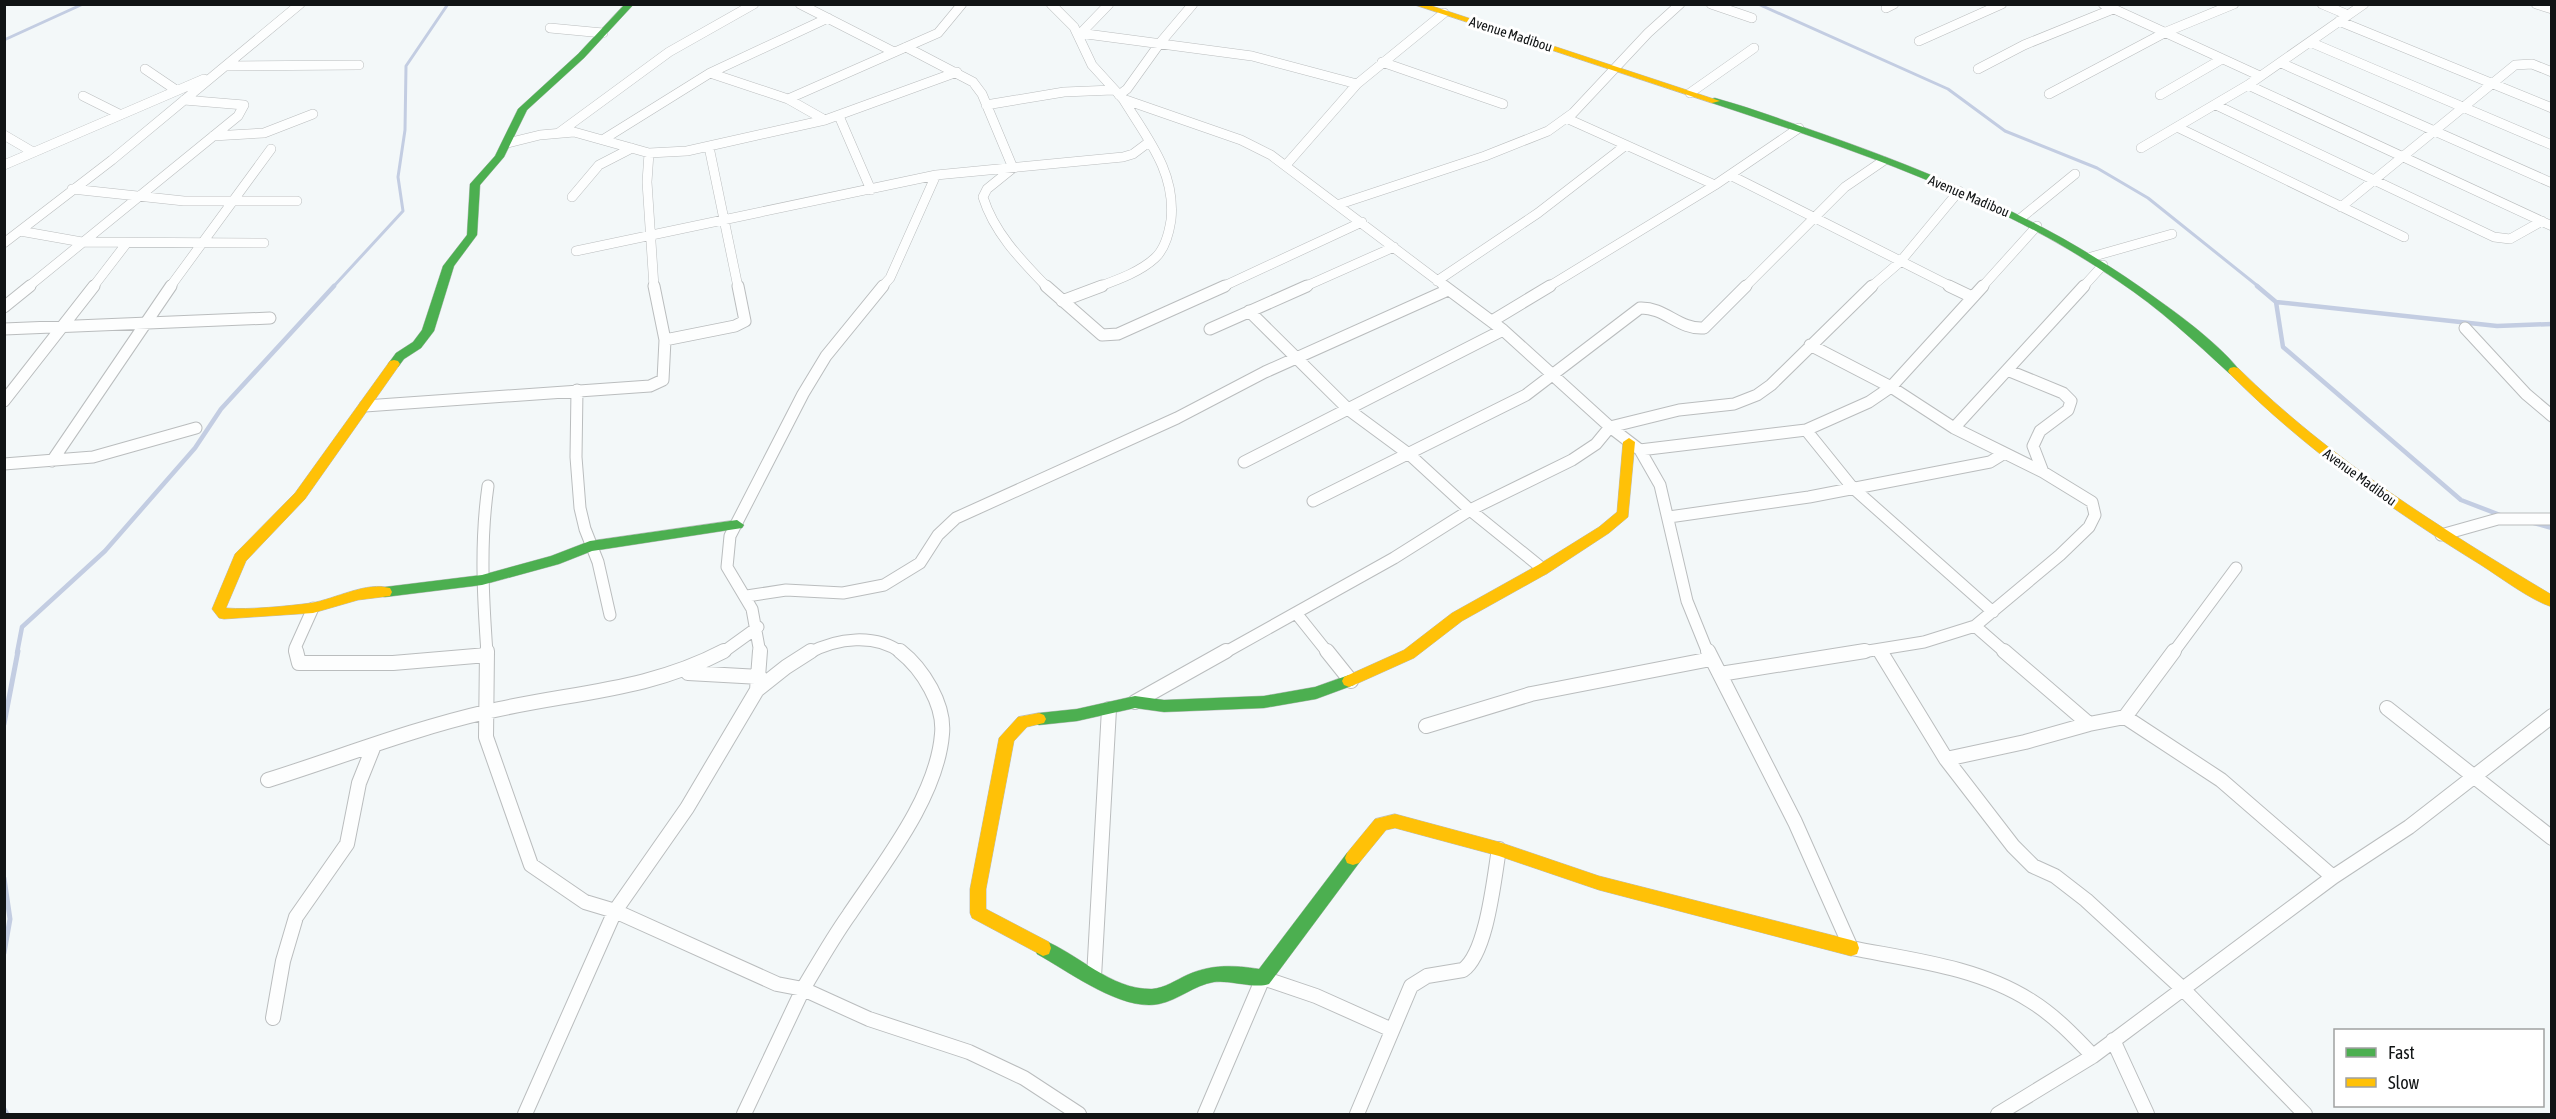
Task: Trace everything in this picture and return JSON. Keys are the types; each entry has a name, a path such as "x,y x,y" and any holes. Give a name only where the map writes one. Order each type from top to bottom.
{"street":[{"path":"4,243 184,100 300,4"},
{"path":"630,4 523,109 508,143 475,184 471,235 449,266 428,331 417,345 400,356 300,496 240,558 229,578 219,609 224,614 247,614 313,608 358,595 482,580 554,560 590,546 737,525"},
{"path":"560,132 669,52 754,4"},
{"path":"800,4 894,52"},
{"path":"788,99 945,28 952,12 962,4"},
{"path":"1051,4 1080,33 1092,64 1118,95 1167,168 1171,181 1173,211 1164,247 1152,262 1062,301"},
{"path":"1080,33 1109,4"},
{"path":"1118,95 1127,89 1160,43 1193,4"},
{"name":"Avenue Madibou","path":"1416,4 1799,128 1959,191 2037,226 2091,257 2158,303 2226,363 2261,400 2319,447 2441,535 2552,602"},
{"path":"1340,204 1526,141 1566,118 1680,4"},
{"path":"1711,4 1752,18"},
{"path":"1919,41 2002,4"},
{"path":"2103,4 2260,76"},
{"path":"2049,94 2166,32 2234,4"},
{"path":"2322,4 2348,15"},
{"path":"2141,148 2179,128 2248,85 2364,4"},
{"path":"2536,4 2552,9"},
{"path":"1978,69 2024,45 2113,9"},
{"path":"1286,165 1357,84 1444,13"},
{"path":"604,139 710,73 828,18"},
{"path":"2339,21 2552,108"},
{"path":"550,28 603,33"},
{"path":"1080,33 1252,56 1357,84"},
{"path":"2310,42 2552,145"},
{"path":"906,47 973,82 986,105 1013,168"},
{"path":"1690,93 1754,48"},
{"path":"2160,95 2222,59"},
{"path":"1382,62 1503,104"},
{"path":"2281,63 2552,183"},
{"path":"2341,207 2406,156 2490,84 2520,63 2532,64 2552,72"},
{"path":"226,66 359,65"},
{"path":"145,69 176,90"},
{"path":"508,143 560,132 574,132 649,153 669,153 709,147 839,116 957,72"},
{"path":"710,73 788,99 825,120"},
{"path":"4,165 216,74"},
{"path":"2248,85 2547,223"},
{"path":"986,105 1064,92 1118,95 1241,140 1271,154 1340,204 1448,290 1503,330 1553,377 1634,446 1660,485 1687,601 1711,659 1796,822 1851,948"},
{"path":"83,96 119,114"},
{"path":"4,307 238,116 244,105 184,100"},
{"path":"2216,105 2374,181 2503,239 2516,237 2547,223"},
{"path":"213,136 267,134 289,127 313,114"},
{"path":"839,116 871,190"},
{"path":"1566,118 1715,185"},
{"path":"1491,321 1715,185 1799,128"},
{"path":"2179,128 2404,237"},
{"path":"4,135 33,152"},
{"path":"576,251 936,175 1123,157 1133,154 1149,142"},
{"path":"1437,281 1538,213 1626,145"},
{"path":"665,340 735,326 745,321 709,147"},
{"path":"572,197 599,165 632,148"},
{"path":"52,461 198,245 272,149"},
{"path":"365,406 656,384 663,380 665,340 655,296 646,172 649,153"},
{"path":"1313,501 1410,455 1526,395 1553,377 1640,308 1654,309 1694,331 1704,328 1845,187 1883,161"},
{"path":"1013,168 987,189 983,198 984,205 1004,240 1062,301 1102,335 1118,334 1362,222"},
{"path":"2020,218 2075,174"},
{"path":"758,683 758,627 747,596 733,582 724,556 730,536 803,394 831,350 890,278 936,175"},
{"path":"1730,175 1972,297"},
{"path":"72,189 135,199 231,204 297,201"},
{"path":"1392,1030 1316,996 1263,978 1231,972 1199,978 1173,992 1152,997 1126,993 978,913 978,889 1007,738 1023,721 1108,709 1135,702 1394,558 1470,510 1572,460 1596,444 1610,427 1679,410 1734,404 1757,395 1771,385 1810,345 1900,262 1959,191"},
{"path":"1634,446 1806,430 1869,402 1890,387 2037,226"},
{"path":"20,231 82,242 198,245 264,243"},
{"path":"2091,257 2172,234"},
{"path":"4,401 126,244"},
{"path":"1210,329 1394,247"},
{"path":"1954,428 2103,265"},
{"path":"747,596 786,590 843,593 884,585 920,562 938,535 956,518 1177,418 1298,357 1448,290"},
{"path":"1249,310 1349,410 1410,455 1470,510 1543,569"},
{"path":"4,329 270,318"},
{"path":"2465,328 2526,394 2552,416"},
{"path":"1244,462 1503,330"},
{"path":"1720,674 1924,642 1976,626 2060,555 2089,527 2095,515 2092,502 2043,472 1954,428 1890,387 1810,345"},
{"path":"2007,370 2063,393 2071,401 2068,410 2040,431 2033,446 2043,472"},
{"path":"577,390 580,499 590,546 596,555 602,594 610,615"},
{"path":"4,464 52,461 125,450 196,428"},
{"path":"1806,430 1852,487 1993,612"},
{"path":"1135,702 1164,706 1213,706 1264,702 1316,693 1351,681 1409,654 1457,617 1543,569 1604,530 1623,514 1634,446"},
{"path":"1669,517 1809,497 1990,462 2003,454"},
{"path":"488,486 483,520 482,580 487,655 486,737 492,759 510,799 519,835 531,865 564,890 585,902 615,911 777,984 803,989 869,1019 969,1052 1024,1078 1079,1114"},
{"path":"2441,535 2498,519 2552,519"},
{"path":"1946,759 2125,717 2236,568"},
{"path":"313,608 296,648 299,663 393,663 487,655"},
{"path":"1296,613 1351,681"},
{"path":"1976,626 2090,724"},
{"path":"268,780 486,712 631,686 684,673 713,660 758,627"},
{"path":"525,1114 615,911 687,808 758,683 793,659 825,644 856,638 889,645 916,664 936,700 943,734 936,763 903,831 803,989 744,1114"},
{"path":"1879,650 1946,759 2013,846 2032,866 2055,876 2086,900 2184,990 2305,1114"},
{"path":"1426,726 1483,705 1536,691 1592,678 1711,659"},
{"path":"684,673 758,683"},
{"path":"2387,708 2552,838"},
{"path":"1094,977 1108,709"},
{"path":"1998,1114 2093,1056 2334,877 2409,826 2552,716"},
{"path":"2125,717 2221,780 2334,877"},
{"path":"273,1018 282,967 299,909 315,886 340,860 348,842 363,766 373,748"},
{"path":"1204,1114 1263,978 1381,824 1395,821 1499,849 1599,883 1851,948 1968,971 2011,989 2053,1016 2093,1056"},
{"path":"1357,1114 1411,986 1427,976 1450,976 1468,967 1489,903 1499,849"},
{"path":"2113,1040 2147,1114"}],"waterway":[{"path":"4,40 83,4"},
{"path":"333,287 403,211 398,177 405,130 406,66 448,4"},
{"path":"1758,4 1948,89 2005,131 2097,168 2148,198 2259,287"},
{"path":"17,653 22,627 105,551 195,448 221,409 334,286"},
{"path":"2257,286 2276,302"},
{"path":"2276,302 2497,326 2552,324"},
{"path":"2276,302 2283,347 2461,500 2500,515"},
{"path":"2534,523 2552,528"},
{"path":"4,724 18,651"},
{"path":"4,878 10,919 4,953"},
{"path":"4,1109 7,1114"}],"traffic: fast":[{"path":"394,364 400,356 417,345 428,331 449,266 472,235 475,184 499,157 523,109 581,56 630,4"},
{"path":"1715,101 1853,148 1923,175 1992,205 2059,239 2122,278 2181,322 2234,371"},
{"path":"385,592 482,580 554,560 590,546 737,525"},
{"path":"1039,719 1077,715 1135,702 1164,706 1264,702 1316,693 1349,681"},
{"path":"1043,948 1096,979 1139,996 1152,997 1165,994 1199,978 1215,974 1239,974 1263,978 1353,858"}],"traffic: slow":[{"path":"1416,4 1715,101"},
{"path":"385,592 358,595 313,608 224,614 219,609 240,558 300,496 394,364"},
{"path":"2234,371 2268,405 2344,468 2426,524 2552,602"},
{"path":"1349,681 1409,654 1457,617 1543,569 1604,530 1623,514 1629,442"},
{"path":"1039,719 1023,721 1007,738 978,889 978,913 1043,948"},
{"path":"1353,858 1381,824 1395,821 1499,849 1599,883 1851,948"}]}
